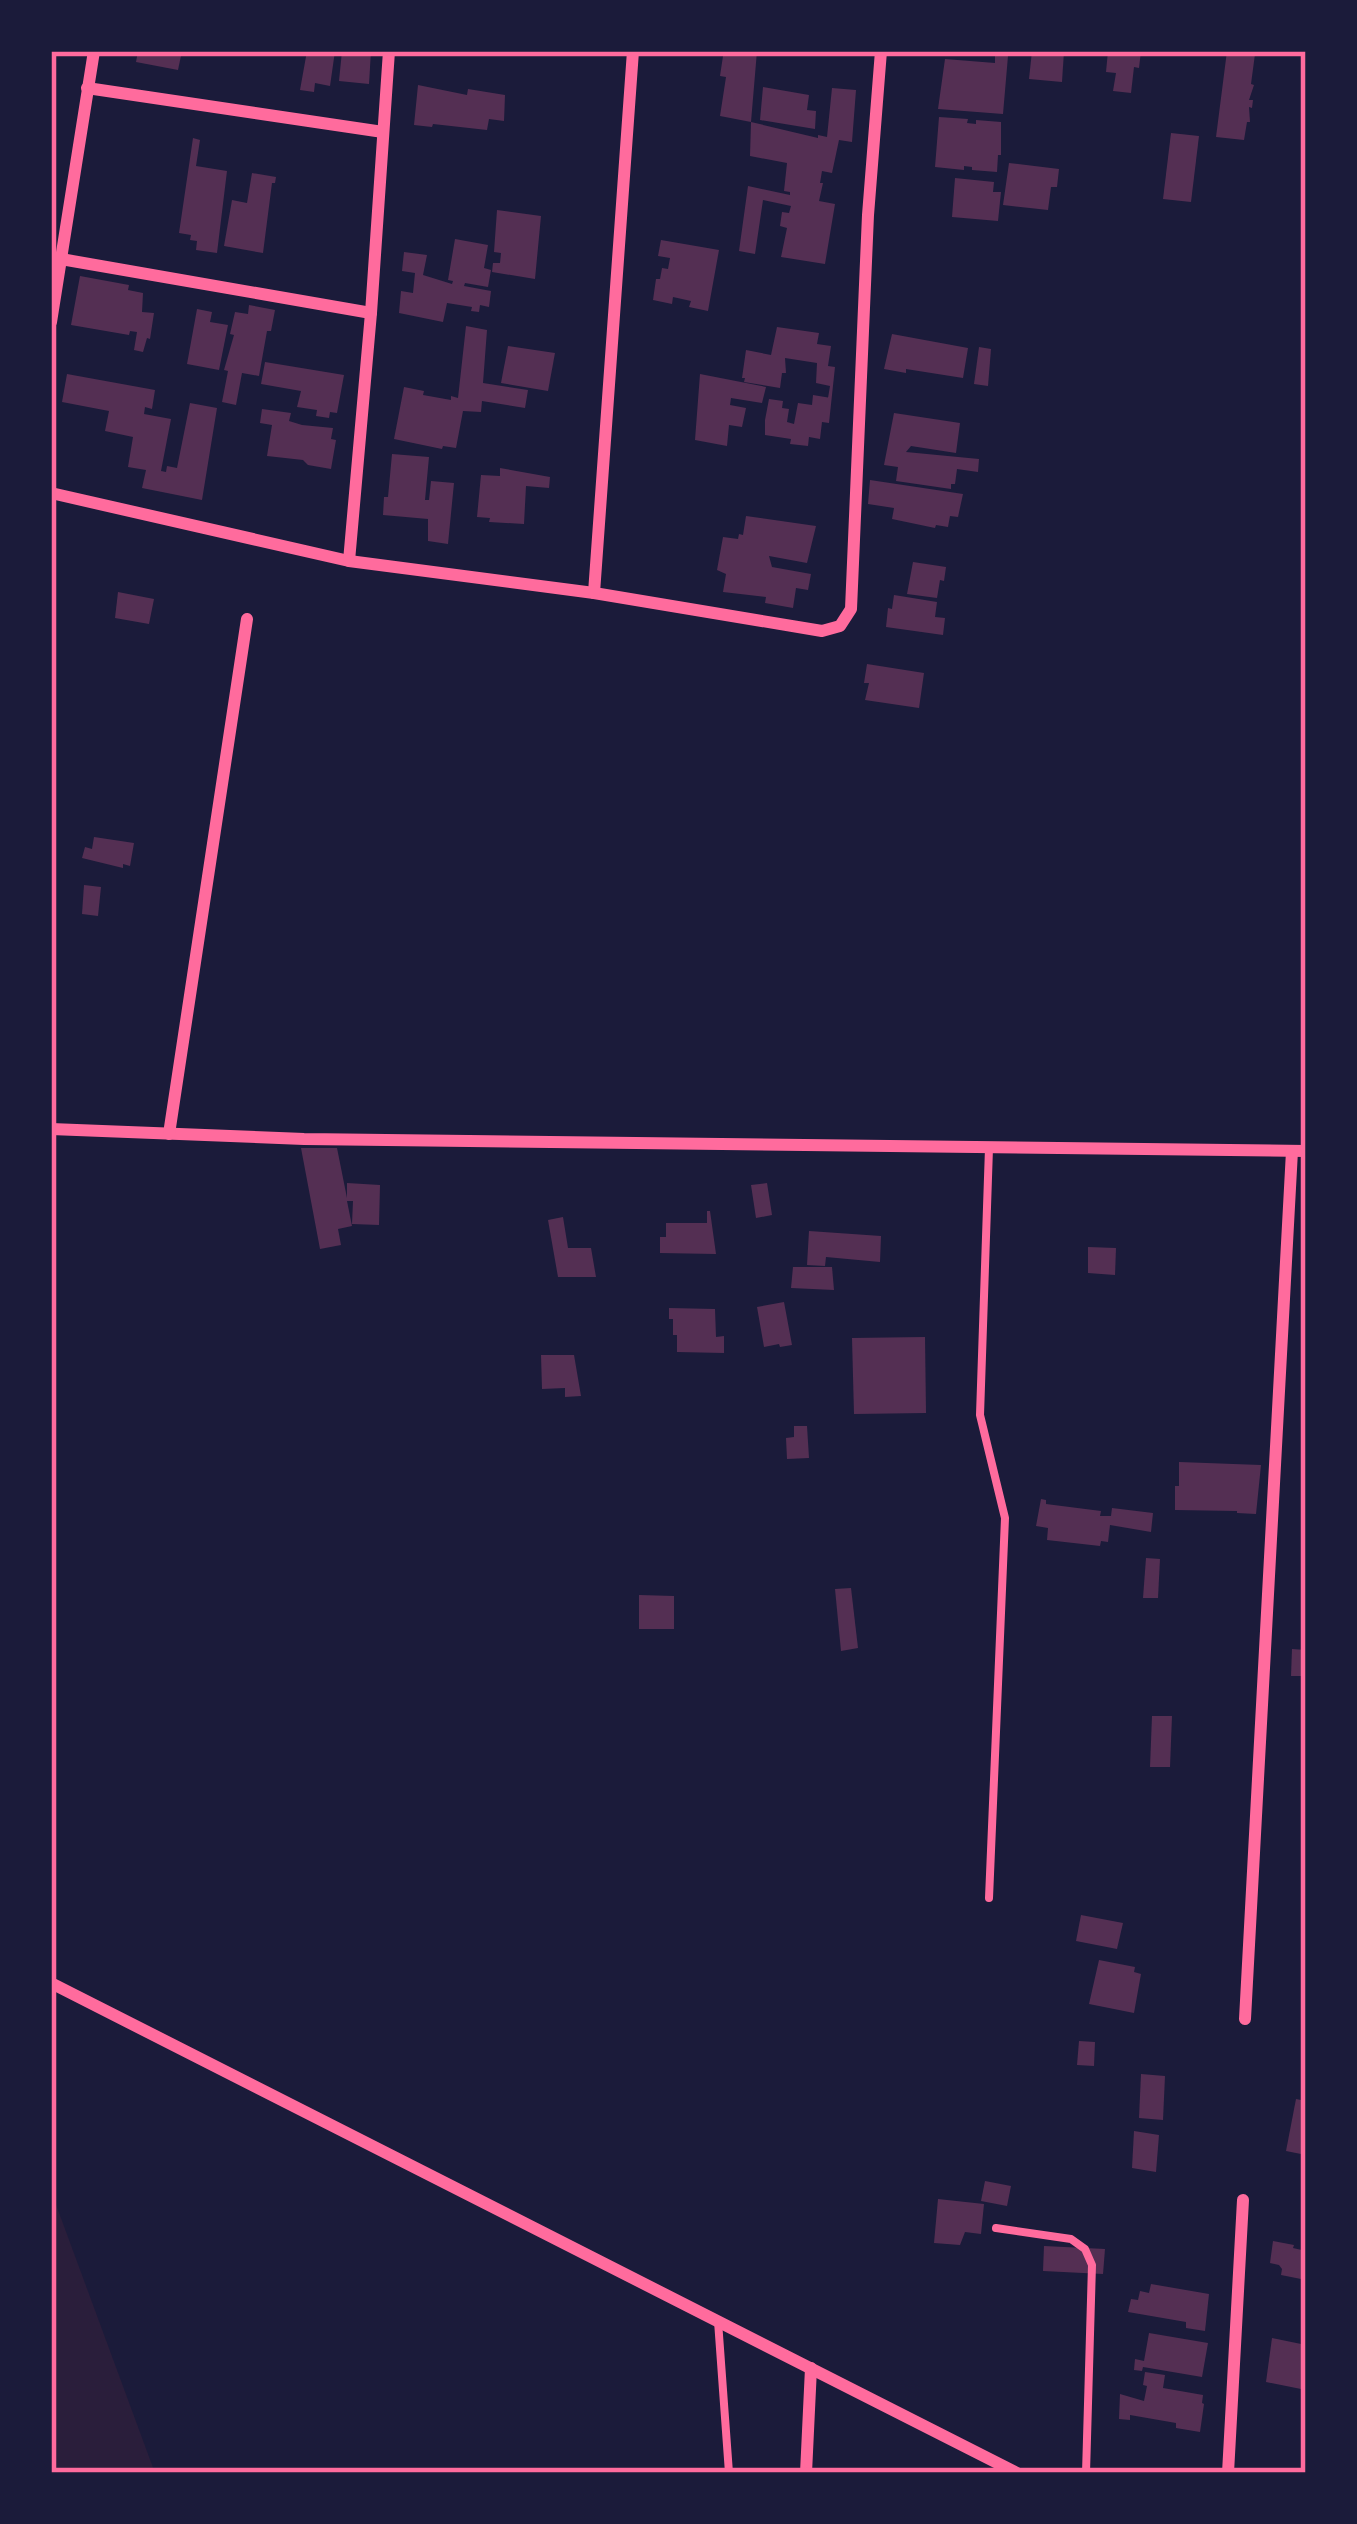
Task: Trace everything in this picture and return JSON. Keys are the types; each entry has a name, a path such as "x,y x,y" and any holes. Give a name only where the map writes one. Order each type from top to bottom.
{"street":[{"path":"51,322 94,51"},
{"path":"349,561 388,51"},
{"path":"595,592 633,51"},
{"path":"51,493 349,561 595,592 822,631 840,626 851,609 880,51"},
{"path":"87,88 383,132"},
{"path":"61,259 371,313"},
{"path":"170,1134 248,619"},
{"path":"51,1129 304,1139 1299,1151 1245,2018"},
{"path":"51,1983 1017,2473"},
{"path":"1228,2473 1243,2200"},
{"path":"806,2473 811,2368"}],"lane":[{"path":"988,1148 980,1415 1005,1518 989,1898"},
{"path":"996,2228 1072,2239 1085,2249 1091,2265 1085,2473"},
{"path":"718,2321 729,2473"}],"shaded area":[{"path":"51,2191 155,2473 51,2473"}],"building":[{"path":"138,51 182,51 178,70 136,62"},
{"path":"307,51 335,51 330,86 315,83 314,92 300,90"},
{"path":"342,51 371,51 369,84 339,81"},
{"path":"708,51 757,51 751,122 720,116 726,77 720,76 723,56"},
{"path":"985,51 1012,51 1003,114 938,109 945,59 995,63 995,55"},
{"path":"1032,51 1064,51 1062,82 1029,79"},
{"path":"1108,51 1141,51 1131,93 1113,91 1116,73 1106,72"},
{"path":"1227,51 1255,54 1252,108 1244,140 1216,137"},
{"path":"418,85 467,95 468,89 505,95 504,121 489,119 487,130 414,125"},
{"path":"763,87 809,95 807,110 816,111 815,129 760,120"},
{"path":"832,88 856,90 852,142 839,140 832,173 822,171 819,201 835,204 825,264 781,257 787,228 780,226 782,212 789,213 791,206 763,200 755,254 739,251 748,186 790,195 784,191 787,163 750,156 751,122 827,137"},
{"path":"939,117 976,124 976,120 1001,122 997,172 935,167"},
{"path":"1171,133 1199,136 1191,202 1163,199"},
{"path":"193,138 200,140 196,166 227,171 217,253 196,250 197,241 190,240 191,235 179,233"},
{"path":"1009,163 1059,169 1048,210 1003,205"},
{"path":"252,173 276,177 263,253 224,246 232,200 247,203"},
{"path":"955,178 994,182 993,192 1001,192 998,221 952,217"},
{"path":"497,210 541,216 535,279 492,272 501,253 494,252"},
{"path":"455,239 488,245 484,268 491,270 488,287 464,286 491,291 489,307 480,305 479,312 447,303 443,322 399,313 401,291 413,293 415,273 402,271 404,252 427,255 423,275 452,284 448,280"},
{"path":"661,240 719,250 708,311 673,297 672,304 653,300 656,279 662,268 668,269 670,258 658,256"},
{"path":"80,276 129,285 128,290 143,293 142,312 154,313 143,352 134,350 137,332 129,335 71,325"},
{"path":"249,305 275,310 259,376 242,373 236,405 222,402 228,371 224,370 235,312 248,314"},
{"path":"197,309 212,312 210,322 228,325 219,370 187,364"},
{"path":"466,326 487,330 483,383 528,390 525,408 482,401 481,412 463,411 456,448 394,439 404,387 424,391 423,395 458,398"},
{"path":"777,327 819,333 817,344 831,346 828,366 835,367 829,423 822,422 820,439 809,437 808,446 765,435 765,420 769,399 783,401 782,408 789,409 787,422 794,424 798,403 812,405 813,395 828,398 830,386 816,383 817,363 785,358 780,388 742,378 746,350 771,355"},
{"path":"892,334 968,348 963,378 884,369"},
{"path":"508,346 555,353 548,391 501,383"},
{"path":"979,347 991,349 988,386 974,384"},
{"path":"265,362 344,375 337,413 330,412 329,418 316,416 317,410 297,407 301,391 261,384"},
{"path":"67,374 155,390 152,409 145,407 144,414 171,419 161,471 166,472 167,466 177,468 190,403 217,408 202,500 142,488 146,470 128,467 133,437 105,431 109,411 62,402"},
{"path":"700,374 766,387 762,403 731,398 730,405 746,408 742,427 729,425 727,446 695,440"},
{"path":"262,409 291,413 289,421 302,425 333,428 331,469 267,456 272,425 260,423"},
{"path":"894,413 960,423 956,453 911,446 906,452 979,459 978,472 957,469 951,489 896,481 898,467 884,465"},
{"path":"392,454 429,457 425,500 429,500 431,481 454,483 448,544 428,541 428,519 383,515"},
{"path":"500,468 550,477 549,488 526,486 524,524 477,517 481,475 500,476"},
{"path":"870,480 963,494 958,517 950,516 948,527 935,528 892,519 894,508 868,504"},
{"path":"746,516 816,526 807,563 769,556 772,567 811,574 808,590 796,588 793,608 765,603 766,597 723,592 726,574 717,570 723,537 743,535"},
{"path":"913,562 946,567 937,598 907,594"},
{"path":"118,592 154,599 149,624 115,618"},
{"path":"894,595 937,602 935,617 945,618 943,635 886,627"},
{"path":"867,664 924,673 919,708 865,700"},
{"path":"94,837 134,843 130,866 82,858 85,847 92,849"},
{"path":"84,885 101,887 98,916 82,914"},
{"path":"301,1148 337,1148 347,1198 347,1183 380,1185 379,1225 352,1224 353,1201 347,1201 352,1226 338,1229 341,1245 320,1249"},
{"path":"767,1183 772,1215 756,1218 751,1185"},
{"path":"707,1211 716,1254 660,1253 666,1223 707,1223"},
{"path":"563,1217 568,1248 591,1248 596,1277 558,1277 548,1220"},
{"path":"809,1231 881,1236 880,1262 826,1257 825,1266 807,1265"},
{"path":"1088,1247 1116,1248 1115,1275 1088,1273"},
{"path":"793,1267 832,1267 834,1290 791,1288"},
{"path":"784,1302 792,1345 764,1347 757,1307"},
{"path":"669,1308 715,1309 716,1337 724,1336 724,1353 677,1352"},
{"path":"925,1337 926,1413 854,1414 852,1338"},
{"path":"541,1355 574,1355 581,1396 565,1397 565,1388 542,1389"},
{"path":"794,1426 807,1426 809,1458 787,1459 786,1438 794,1437"},
{"path":"1179,1462 1261,1465 1256,1514 1175,1510"},
{"path":"1041,1499 1046,1504 1101,1511 1100,1516 1111,1516 1112,1508 1153,1513 1151,1532 1110,1525 1108,1542 1101,1541 1100,1546 1047,1540 1048,1528 1036,1526"},
{"path":"1146,1558 1160,1559 1158,1598 1143,1598"},
{"path":"851,1588 858,1648 841,1651 835,1589"},
{"path":"639,1595 674,1596 674,1629 639,1629"},
{"path":"1292,1649 1306,1650 1306,1676 1291,1676"},
{"path":"1152,1716 1172,1716 1170,1767 1150,1767"},
{"path":"1081,1915 1123,1923 1117,1949 1076,1941"},
{"path":"1099,1960 1135,1967 1134,1972 1141,1974 1134,2013 1089,2004"},
{"path":"1079,2041 1095,2042 1094,2066 1077,2065"},
{"path":"1141,2074 1165,2076 1163,2120 1139,2118"},
{"path":"1296,2099 1306,2101 1306,2155 1286,2151"},
{"path":"1134,2131 1159,2135 1156,2172 1132,2168"},
{"path":"985,2181 1011,2186 1007,2206 981,2201"},
{"path":"938,2199 984,2204 981,2234 965,2232 960,2245 934,2243"},
{"path":"1273,2241 1306,2251 1306,2280 1281,2275 1279,2265 1270,2263"},
{"path":"1044,2246 1105,2249 1103,2274 1043,2271"},
{"path":"1151,2284 1209,2294 1205,2331 1186,2328 1186,2322 1128,2312 1131,2299 1138,2300 1140,2291 1149,2293"},
{"path":"1149,2333 1208,2343 1202,2377 1143,2367 1134,2370 1135,2359 1144,2361"},
{"path":"1272,2338 1306,2345 1306,2390 1266,2382"},
{"path":"1145,2372 1165,2375 1163,2388 1203,2395 1200,2432 1130,2415 1130,2420 1119,2419 1120,2394 1144,2401"}]}
